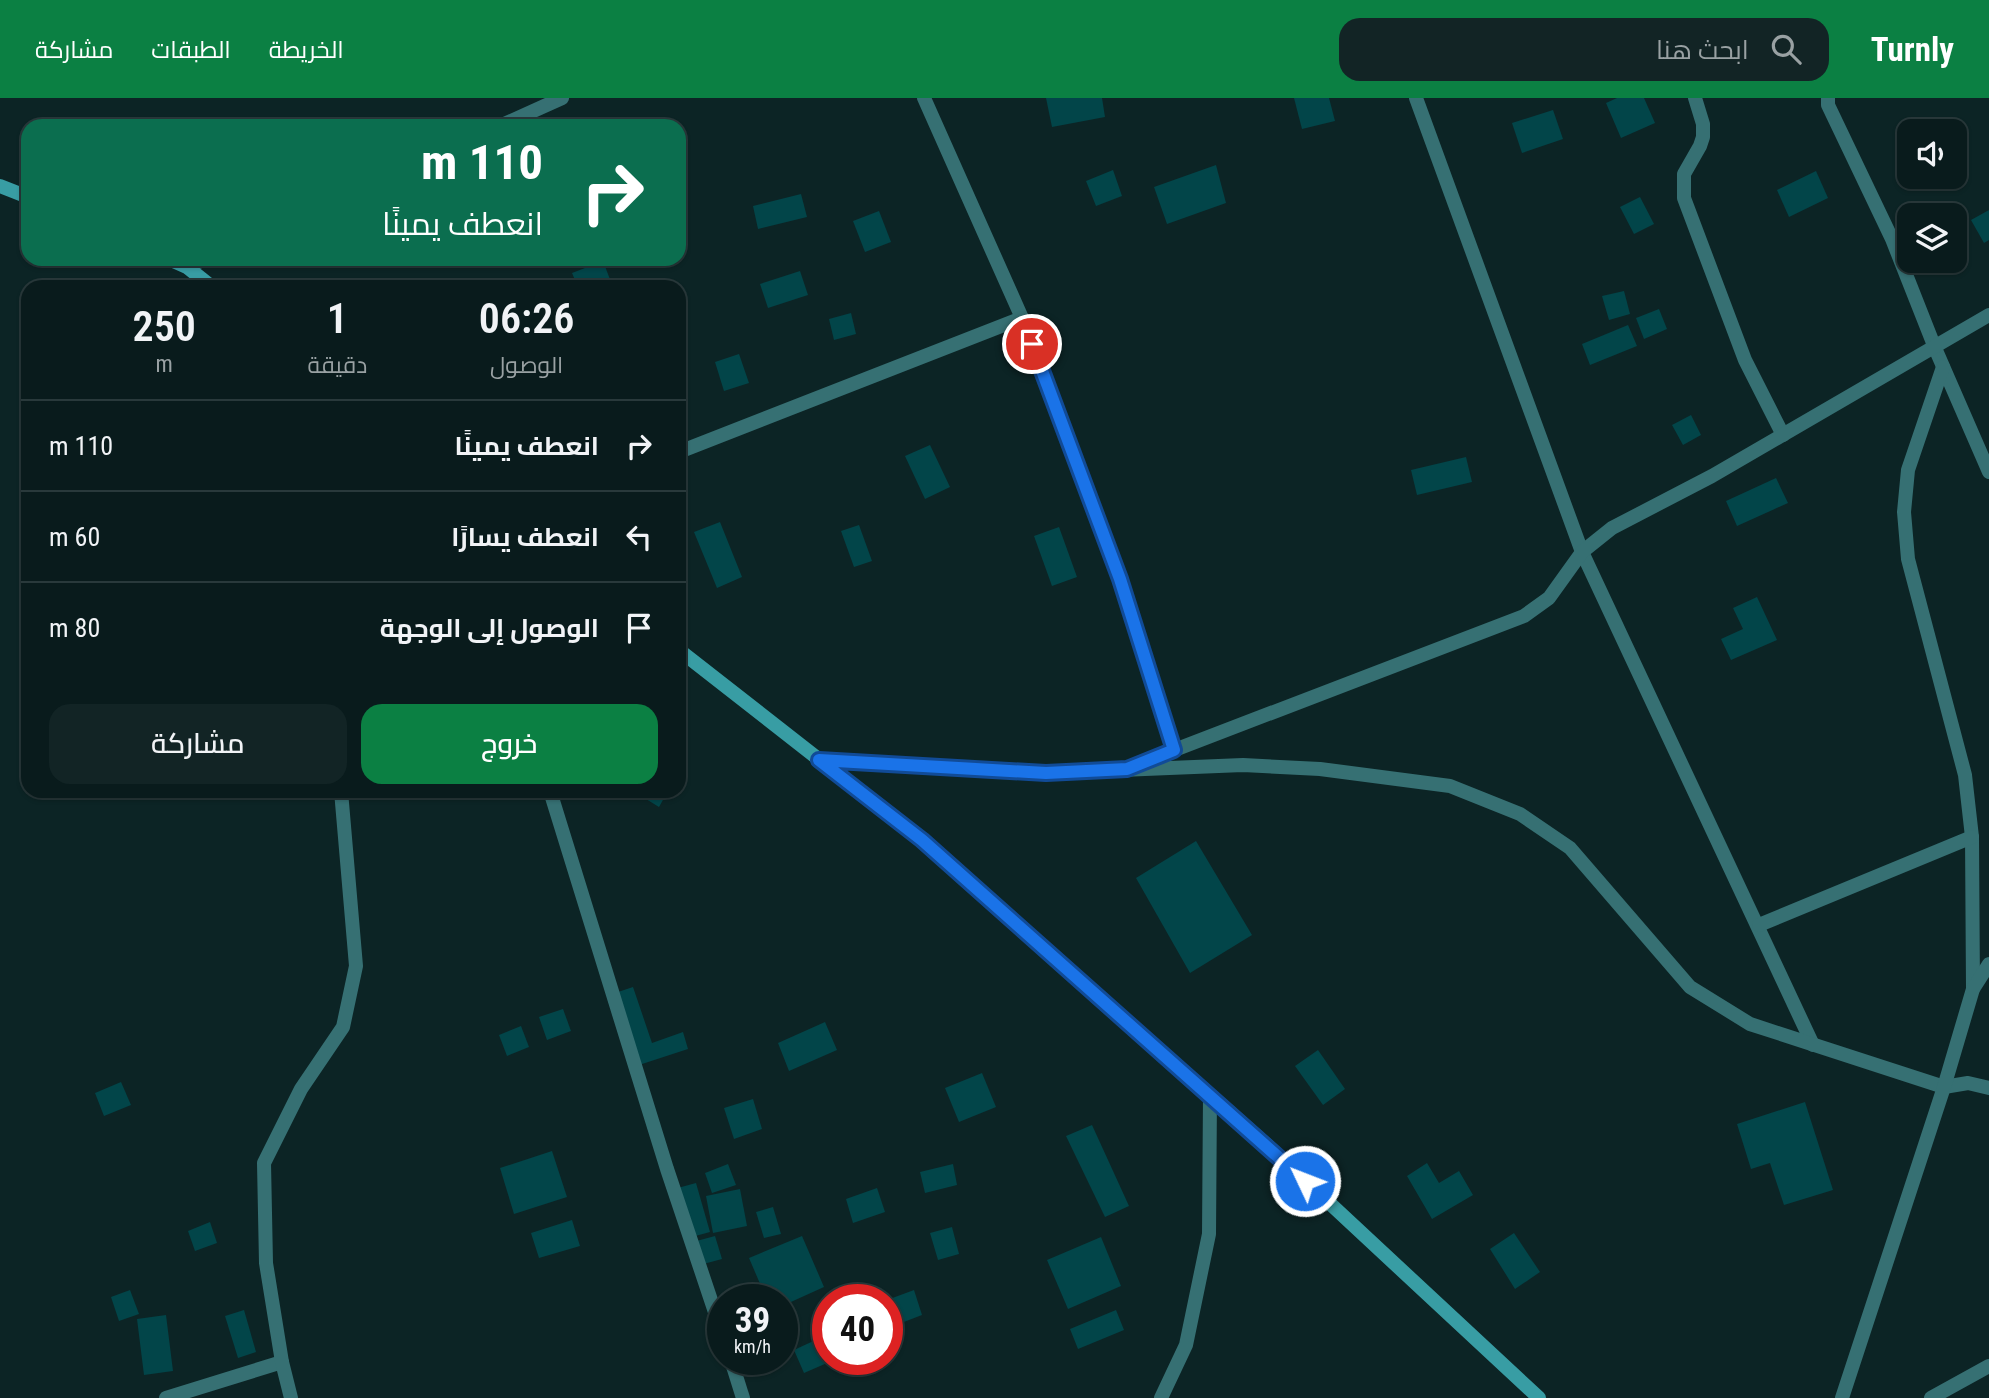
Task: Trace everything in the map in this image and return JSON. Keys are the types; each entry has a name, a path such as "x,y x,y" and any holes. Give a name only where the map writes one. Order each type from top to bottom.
{"street":[{"path":"516,119 562,98"},
{"path":"924,98 1022,318 1120,579 1174,750"},
{"path":"1416,98 1582,552 1814,1045"},
{"path":"1695,98 1703,124 1703,137 1684,174 1684,198 1745,360 1783,435"},
{"path":"1828,98 1828,105 1892,239 1935,348 1989,472"},
{"path":"0,186 21,194"},
{"path":"187,267 203,280"},
{"path":"1127,769 1524,616 1549,598 1582,552 1612,528 1712,476 1989,315"},
{"path":"686,449 1022,318"},
{"path":"1943,367 1908,470 1904,512 1908,559 1965,775 1972,837 1973,989"},
{"path":"686,656 922,840 1210,1096 1539,1398"},
{"path":"819,760 1046,773 1243,765 1320,769 1451,786 1520,814 1570,848 1690,987 1750,1024 1944,1087 1968,1083 1989,1088"},
{"path":"290,1398 266,1263 264,1163 301,1089 343,1027 356,967 342,798"},
{"path":"552,798 667,1169 707,1288"},
{"path":"1759,925 1972,837"},
{"path":"1842,1398 1944,1087 1973,989 1989,964"},
{"path":"1161,1398 1186,1345 1209,1234 1210,1096"},
{"path":"166,1398 282,1362"},
{"path":"1931,1398 1951,1393 1989,1366"},
{"path":"736,1375 743,1398"}],"building":[{"path":"1046,98 1102,98 1105,117 1052,127"},
{"path":"1294,98 1329,98 1335,121 1302,129"},
{"path":"1617,98 1644,98 1655,123 1621,138 1606,103"},
{"path":"1553,110 1563,139 1522,153 1512,123"},
{"path":"1216,165 1226,203 1167,224 1154,187"},
{"path":"1113,170 1122,196 1096,206 1086,181"},
{"path":"1816,171 1828,198 1789,217 1777,190"},
{"path":"801,194 807,217 758,229 753,206"},
{"path":"1640,197 1654,224 1634,234 1620,207"},
{"path":"1989,210 1989,240 1984,243 1971,220"},
{"path":"879,211 891,242 865,252 853,221"},
{"path":"590,266 605,266 610,280 575,280 572,273"},
{"path":"800,271 808,295 768,308 760,284"},
{"path":"1624,291 1630,314 1609,320 1602,296"},
{"path":"1659,309 1667,329 1644,339 1636,318"},
{"path":"851,313 856,334 834,340 829,319"},
{"path":"1628,325 1637,346 1590,365 1582,344"},
{"path":"739,354 749,383 724,391 715,362"},
{"path":"1691,415 1701,435 1683,445 1672,425"},
{"path":"930,445 950,487 925,499 905,456"},
{"path":"1466,457 1472,482 1417,495 1411,470"},
{"path":"1776,478 1788,503 1737,526 1726,501"},
{"path":"720,522 742,577 717,588 694,532"},
{"path":"859,525 872,561 854,567 841,531"},
{"path":"1059,527 1077,577 1052,586 1034,536"},
{"path":"1757,597 1777,640 1731,660 1721,639 1743,629 1733,608"},
{"path":"644,798 664,798 659,807"},
{"path":"1196,841 1252,935 1190,973 1136,878"},
{"path":"633,987 652,1043 683,1032 688,1049 639,1065 615,993"},
{"path":"563,1009 571,1031 547,1040 539,1017"},
{"path":"825,1022 837,1050 789,1071 778,1043"},
{"path":"521,1026 529,1047 507,1056 499,1035"},
{"path":"1318,1050 1345,1089 1323,1105 1295,1066"},
{"path":"982,1073 996,1107 959,1122 945,1088"},
{"path":"121,1082 131,1105 104,1116 95,1093"},
{"path":"753,1099 762,1129 734,1139 724,1108"},
{"path":"1805,1102 1833,1190 1784,1205 1770,1163 1751,1169 1737,1124"},
{"path":"1092,1125 1129,1206 1105,1217 1066,1136"},
{"path":"552,1151 567,1197 514,1214 500,1168"},
{"path":"1427,1163 1439,1183 1459,1171 1473,1195 1432,1219 1407,1176"},
{"path":"728,1164 736,1185 712,1193 705,1173"},
{"path":"953,1164 957,1185 925,1193 920,1172"},
{"path":"696,1183 710,1232 688,1238 674,1189"},
{"path":"877,1188 885,1212 853,1223 846,1199"},
{"path":"740,1189 747,1226 713,1233 706,1196"},
{"path":"773,1207 781,1234 764,1238 756,1212"},
{"path":"572,1220 580,1246 539,1258 531,1233"},
{"path":"210,1222 217,1243 195,1251 188,1231"},
{"path":"952,1227 959,1254 938,1260 930,1233"},
{"path":"1514,1233 1540,1272 1515,1289 1490,1249"},
{"path":"715,1236 722,1259 696,1266 689,1243"},
{"path":"802,1236 823,1284 812,1284 812,1292 798,1299 798,1284 760,1284 749,1258"},
{"path":"1101,1237 1121,1286 1068,1309 1047,1260"},
{"path":"130,1290 139,1314 119,1321 111,1297"},
{"path":"914,1290 922,1315 903,1322 903,1294"},
{"path":"244,1310 256,1352 238,1358 225,1316"},
{"path":"1116,1310 1124,1330 1078,1349 1070,1329"},
{"path":"166,1315 173,1371 144,1375 137,1319"},
{"path":"812,1342 812,1370 804,1373 798,1359 798,1348"}],"route":[{"path":"1032,344 1120,579 1174,750 1127,769 1046,773 819,760 922,840 1305,1181"}]}
